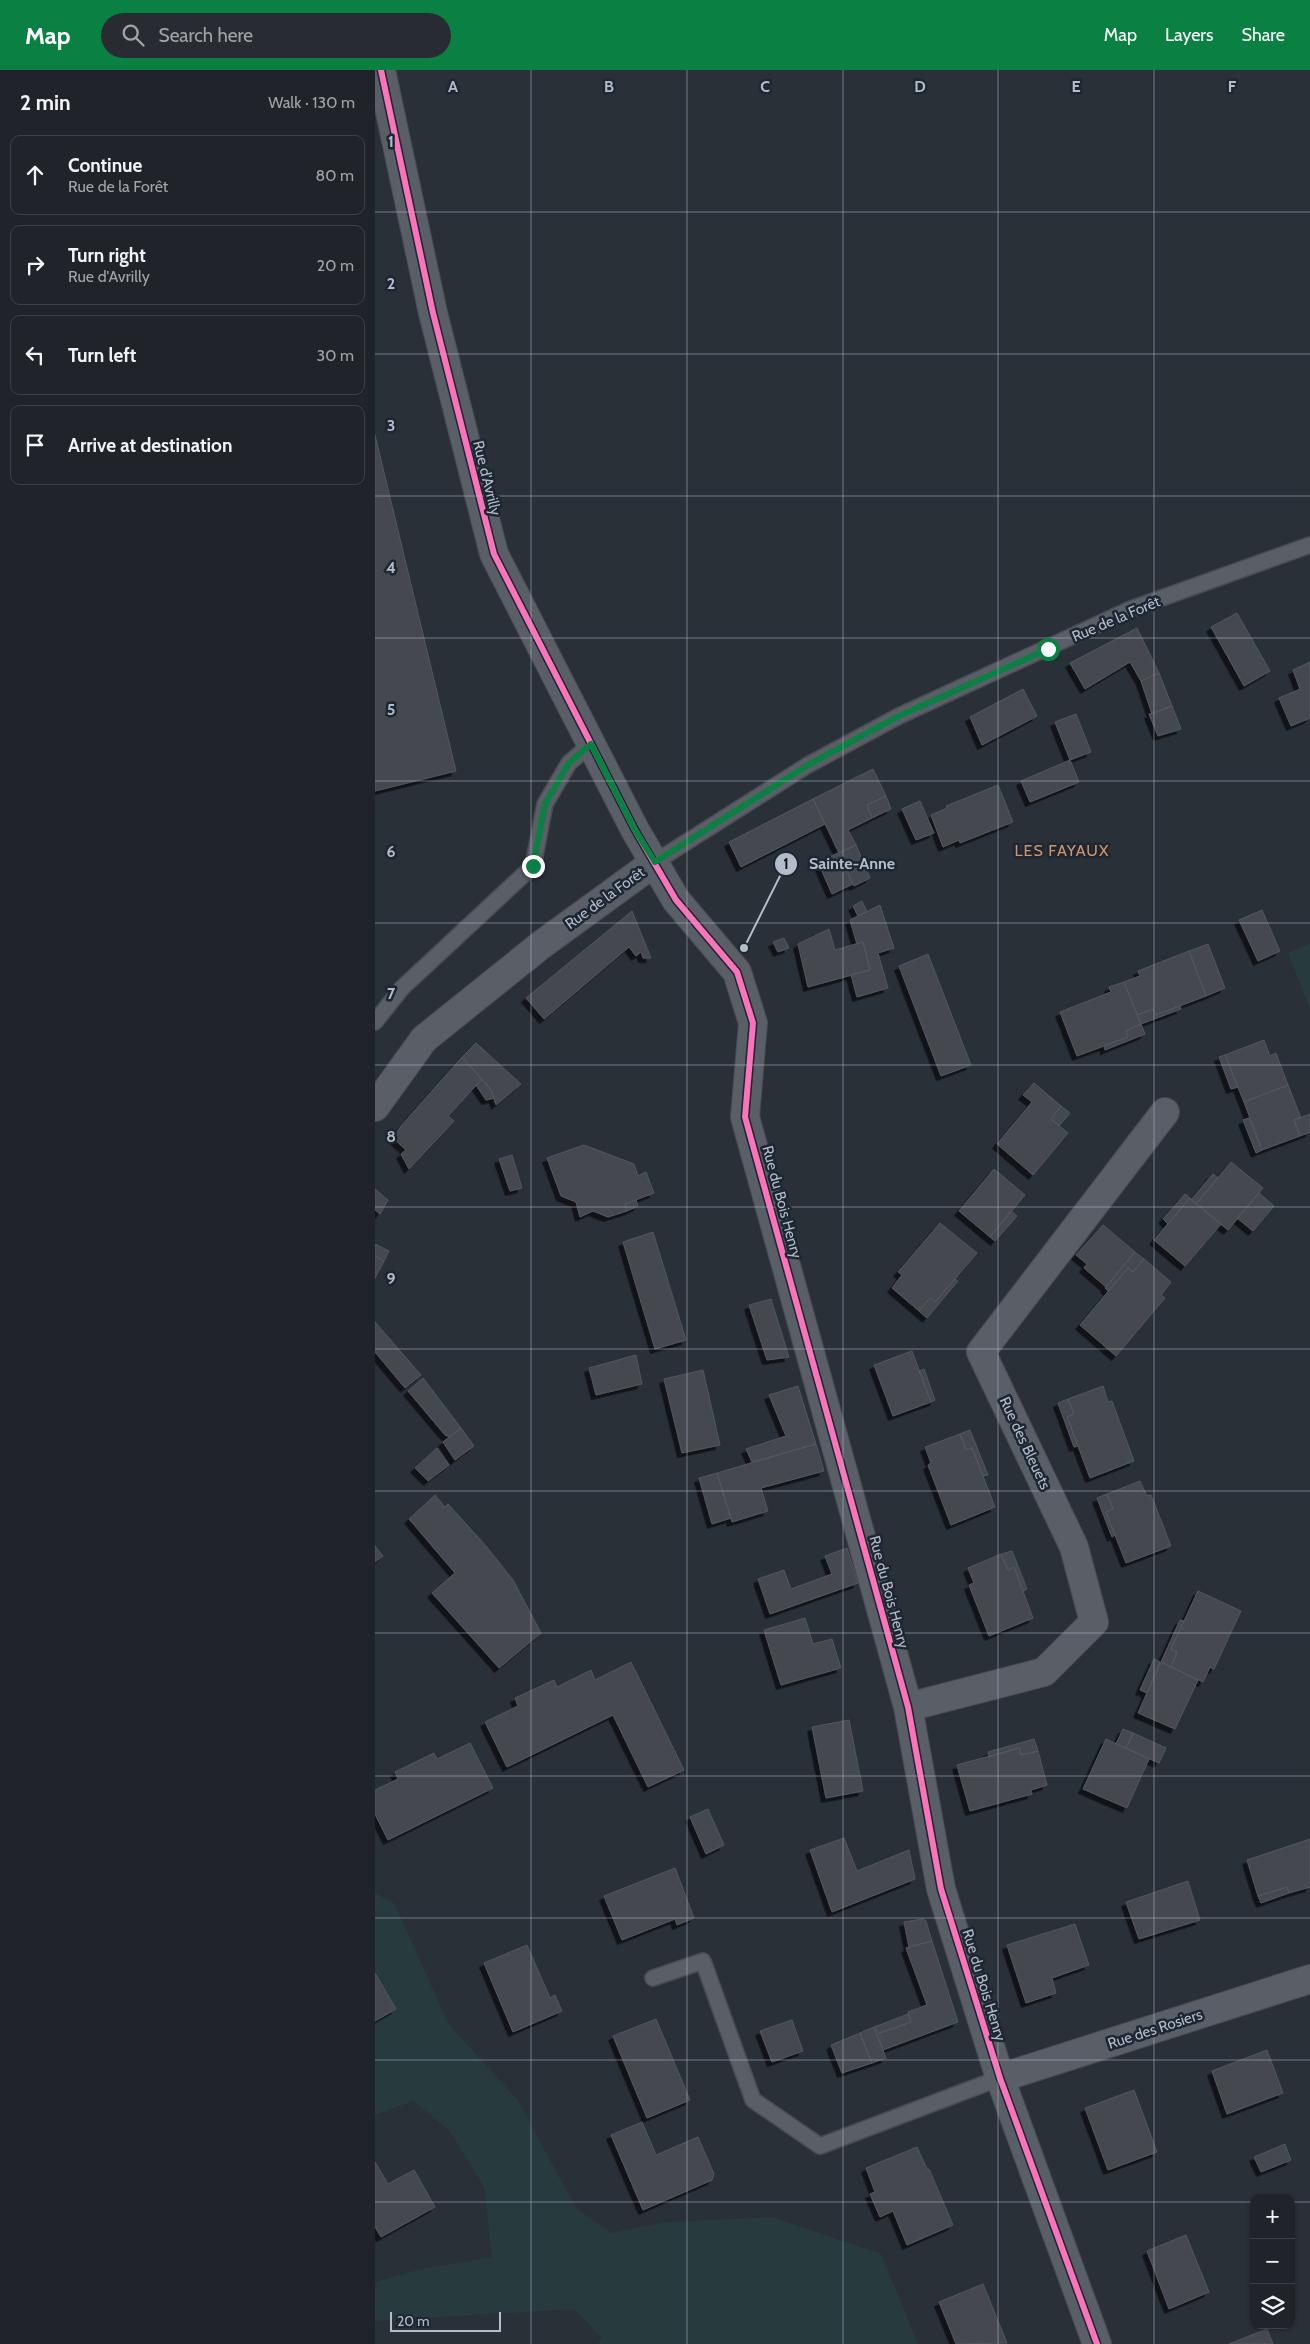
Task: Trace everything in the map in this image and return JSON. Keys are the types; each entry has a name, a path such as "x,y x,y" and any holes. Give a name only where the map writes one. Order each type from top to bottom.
{"street":[{"name":"Rue d'Avrilly","path":"381,70 433,313 494,554 635,830 655,862"},
{"name":"Rue de la Forêt","path":"375,1107 424,1039 541,945 655,862"},
{"name":"Rue du Bois Henry","path":"655,862 676,900 737,972 753,1023 745,1117 908,1707 941,1890 1000,2078 1097,2344"},
{"name":"Rue des Bleuets","path":"908,1707 1044,1672 1094,1622 1074,1547 981,1352 1165,1112"},
{"name":"Rue des Rosiers","path":"1000,2078 1310,1979"}],"lane":[{"name":"Rue de la Forêt","path":"655,862 808,765 899,716 1131,610 1310,545"},
{"path":"375,1022 402,988 533,866 545,804 569,763 591,744"},
{"path":"653,1978 703,1961 753,2100 820,2146 1000,2078"}],"green space":[{"path":"1310,943 1310,1009 1288,953"},
{"path":"375,1893 394,1903 449,2025 517,2099 576,2208 611,2233 666,2222 772,2217 881,2254 918,2344 598,2344 602,2338 574,2309 375,2321 375,2282 418,2270 492,2257 484,2187 449,2130 413,2101 375,2115"}],"building":[{"path":"375,435 456,771 375,791"},
{"path":"1237,613 1270,671 1244,686 1211,627"},
{"path":"1137,628 1159,673 1141,681 1130,662 1085,689 1070,663"},
{"path":"1310,662 1310,718 1291,726 1279,698 1300,689 1293,670"},
{"path":"1159,673 1172,706 1152,714 1141,681"},
{"path":"1023,689 1037,716 982,745 970,717"},
{"path":"1172,706 1181,729 1158,736 1149,714"},
{"path":"1076,714 1091,752 1070,760 1055,722"},
{"path":"1070,760 1079,782 1030,802 1021,781"},
{"path":"873,769 886,796 867,805 872,818 848,830 856,845 839,853 813,799"},
{"path":"998,785 1013,822 960,843 959,840 943,847 931,815 947,808 946,806"},
{"path":"886,796 891,809 872,818 867,805"},
{"path":"813,799 825,824 741,867 729,842"},
{"path":"920,801 934,833 916,840 902,809"},
{"path":"856,845 870,878 854,886 839,853"},
{"path":"838,853 853,884 832,894 818,862"},
{"path":"862,901 867,912 858,916 853,906"},
{"path":"880,905 894,948 878,953 888,988 857,997 851,975 870,970 863,942 857,944 850,920"},
{"path":"1262,910 1280,951 1258,961 1239,920"},
{"path":"632,911 651,958 643,958 641,952 636,956 629,947 544,1019 526,998"},
{"path":"829,929 835,950 863,942 870,970 808,987 798,944"},
{"path":"784,938 789,948 778,952 773,942"},
{"path":"1208,944 1225,988 1206,996 1189,951"},
{"path":"1189,951 1206,996 1156,1015 1153,1009 1137,1015 1124,982 1140,976 1138,971"},
{"path":"928,954 971,1065 941,1076 899,966"},
{"path":"1124,982 1141,1024 1126,1031 1128,1037 1077,1056 1060,1012 1111,992 1109,987"},
{"path":"1180,1006 1181,1009 1141,1024 1137,1015 1153,1009 1156,1015"},
{"path":"1141,1024 1145,1034 1105,1050 1104,1046 1128,1037 1126,1031"},
{"path":"1264,1040 1270,1056 1276,1053 1288,1085 1244,1102 1225,1055"},
{"path":"476,1043 521,1084 496,1105 491,1090 462,1057"},
{"path":"1225,1055 1238,1087 1231,1089 1219,1057"},
{"path":"462,1057 482,1079 448,1116 454,1121 409,1169 401,1154 406,1150 393,1138 401,1126"},
{"path":"482,1079 491,1090 494,1098 486,1100 476,1085"},
{"path":"1034,1083 1061,1106 1051,1119 1068,1133 1033,1175 997,1144 1032,1102 1023,1095"},
{"path":"1288,1085 1301,1118 1294,1120 1300,1136 1262,1150 1244,1102"},
{"path":"1061,1106 1070,1113 1059,1126 1051,1119"},
{"path":"1310,1114 1310,1132 1300,1136 1294,1120"},
{"path":"1249,1118 1262,1150 1256,1153 1243,1120"},
{"path":"584,1145 634,1164 638,1176 646,1172 654,1193 625,1204 627,1211 608,1217 593,1211 580,1217 576,1202 561,1196 547,1158"},
{"path":"512,1155 522,1188 510,1191 499,1159"},
{"path":"1231,1162 1263,1188 1228,1230 1196,1204"},
{"path":"994,1169 1025,1195 990,1237 959,1211"},
{"path":"1213,1174 1218,1178 1196,1204 1191,1200"},
{"path":"375,1189 388,1200 380,1214 375,1210"},
{"path":"1259,1193 1274,1206 1253,1231 1237,1218"},
{"path":"1185,1194 1190,1198 1168,1224 1163,1219"},
{"path":"1190,1198 1221,1224 1185,1266 1154,1240"},
{"path":"636,1200 638,1206 627,1211 625,1204"},
{"path":"1011,1211 1017,1216 995,1241 990,1237"},
{"path":"940,1223 977,1253 935,1302 930,1298 919,1311 892,1288 902,1275 898,1272"},
{"path":"1103,1225 1135,1252 1106,1287 1084,1268 1087,1264 1076,1255"},
{"path":"653,1232 686,1340 655,1349 623,1242"},
{"path":"375,1244 389,1251 384,1261 375,1256"},
{"path":"1135,1252 1144,1259 1133,1272 1128,1268 1108,1291 1105,1288"},
{"path":"375,1256 384,1261 375,1278"},
{"path":"1144,1259 1171,1282 1161,1295 1165,1298 1116,1356 1080,1325 1128,1268 1133,1272"},
{"path":"955,1279 958,1281 927,1318 919,1311 930,1298 935,1302"},
{"path":"771,1299 789,1357 767,1360 749,1305"},
{"path":"375,1322 421,1375 405,1388 375,1352"},
{"path":"912,1351 931,1402 893,1416 874,1365"},
{"path":"636,1355 642,1384 596,1395 589,1368"},
{"path":"924,1369 935,1400 931,1402 919,1371"},
{"path":"703,1370 720,1445 682,1453 664,1379"},
{"path":"423,1378 461,1428 450,1437 445,1435 408,1391"},
{"path":"798,1386 816,1444 752,1462 746,1449 786,1436 769,1395"},
{"path":"1103,1386 1108,1402 1112,1401 1134,1461 1090,1478 1067,1417 1074,1414 1068,1399"},
{"path":"1068,1399 1074,1414 1067,1417 1078,1446 1074,1447 1058,1403"},
{"path":"461,1428 474,1446 455,1460 443,1442"},
{"path":"970,1430 988,1475 983,1476 972,1448 966,1450 960,1434"},
{"path":"960,1434 966,1450 972,1448 995,1507 951,1525 928,1465 931,1463 925,1447"},
{"path":"816,1444 824,1471 761,1488 768,1511 732,1522 717,1473"},
{"path":"437,1448 449,1465 428,1481 415,1468"},
{"path":"717,1473 731,1518 712,1524 699,1478"},
{"path":"1140,1481 1147,1496 1151,1495 1171,1546 1126,1563 1106,1512 1113,1509 1107,1494"},
{"path":"1107,1494 1113,1509 1106,1512 1115,1535 1112,1537 1097,1498"},
{"path":"435,1495 445,1507 448,1504 486,1546 513,1580 541,1633 499,1668 432,1593 455,1573 409,1519"},
{"path":"375,1546 383,1556 375,1562"},
{"path":"847,1548 858,1583 770,1614 758,1579 784,1570 791,1589 832,1574 825,1556"},
{"path":"1012,1551 1027,1589 1023,1591 1014,1567 1008,1570 1001,1554"},
{"path":"1001,1554 1008,1570 1014,1567 1033,1618 989,1636 969,1585 974,1583 968,1568"},
{"path":"1198,1591 1241,1611 1214,1669 1210,1667 1203,1682 1171,1667 1177,1652 1171,1649"},
{"path":"805,1618 813,1644 832,1639 841,1668 781,1685 764,1630"},
{"path":"1180,1620 1184,1621 1171,1649 1177,1652 1171,1667 1161,1662"},
{"path":"1154,1659 1160,1662 1147,1693 1140,1690"},
{"path":"631,1662 684,1770 648,1787 613,1715 507,1767 485,1722 518,1706 515,1698 554,1680 557,1687 591,1670 595,1680"},
{"path":"1161,1662 1198,1680 1175,1729 1138,1713"},
{"path":"849,1720 863,1791 826,1798 812,1727"},
{"path":"1123,1729 1133,1733 1126,1748 1116,1744"},
{"path":"1133,1733 1166,1748 1159,1763 1126,1748"},
{"path":"1034,1739 1038,1751 1021,1755 1019,1748 989,1757 988,1752"},
{"path":"1106,1739 1149,1759 1127,1808 1083,1789"},
{"path":"470,1743 493,1788 388,1840 375,1814 375,1790 398,1779 395,1772 434,1753 437,1759"},
{"path":"1019,1748 1021,1755 1038,1751 1047,1785 1031,1790 1032,1794 970,1811 957,1765"},
{"path":"708,1809 724,1845 706,1854 690,1817"},
{"path":"844,1838 857,1871 909,1850 915,1879 832,1912 810,1850"},
{"path":"1310,1839 1310,1887 1289,1893 1287,1887 1258,1896 1247,1860"},
{"path":"675,1868 694,1918 677,1925 675,1919 622,1940 604,1896"},
{"path":"1188,1881 1200,1920 1139,1939 1126,1902"},
{"path":"1287,1887 1289,1893 1261,1903 1258,1896"},
{"path":"923,1919 926,1921 932,1941 909,1947 904,1922"},
{"path":"1075,1924 1089,1965 1052,1978 1056,1993 1026,2003 1007,1945"},
{"path":"932,1941 958,2022 883,2050 877,2034 911,2022 908,2012 927,2005 906,1948"},
{"path":"527,1945 550,1998 555,1995 562,2011 513,2032 484,1963"},
{"path":"375,1973 396,2009 375,2021"},
{"path":"908,2014 911,2022 877,2034 874,2027"},
{"path":"656,2019 690,2100 647,2118 613,2036"},
{"path":"792,2020 803,2051 772,2062 760,2031"},
{"path":"874,2027 886,2058 872,2063 860,2033"},
{"path":"860,2033 872,2063 842,2073 831,2045"},
{"path":"1267,2050 1283,2093 1227,2114 1212,2071"},
{"path":"1134,2090 1157,2152 1108,2170 1085,2108"},
{"path":"642,2122 656,2155 698,2137 714,2174 712,2180 643,2210 611,2135"},
{"path":"1285,2144 1291,2160 1261,2172 1254,2157"},
{"path":"917,2147 927,2169 929,2169 953,2225 907,2245 893,2211 880,2217 870,2194 875,2192 866,2168"},
{"path":"375,2162 388,2184 414,2170 435,2207 381,2237 375,2227"},
{"path":"1186,2235 1209,2292 1169,2309 1147,2251"},
{"path":"983,2284 1007,2343 956,2344 939,2302"},
{"path":"1267,2329 1273,2344 1229,2344"}],"cycle path":[{"path":"381,70 433,313 494,554 635,830 676,900 737,972 753,1023 745,1117 908,1707 941,1889 1000,2078 1097,2344"}],"place":[{"name":"Sainte-Anne","path":"744,948"}],"district":[{"name":"LES FAYAUX","path":"1062,850"}],"route":[{"path":"533,866 545,804 569,763 591,744 635,830 655,862 808,765 899,716 1048,649"}]}
